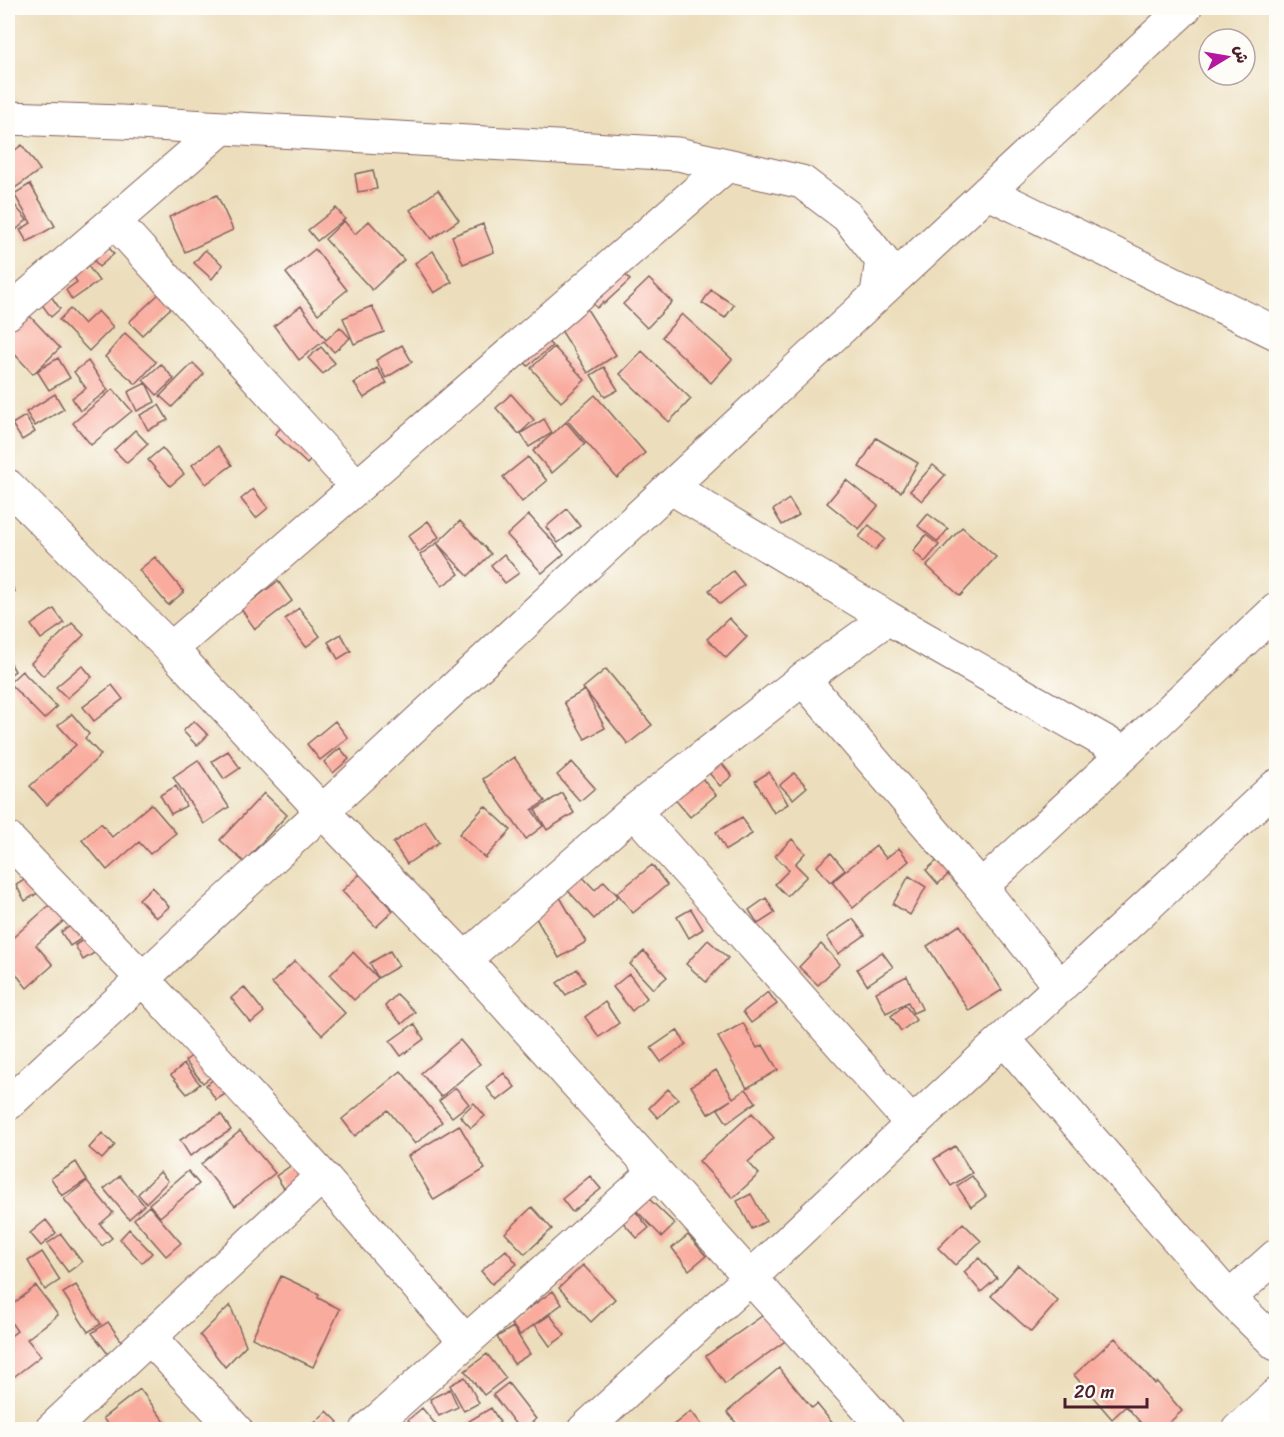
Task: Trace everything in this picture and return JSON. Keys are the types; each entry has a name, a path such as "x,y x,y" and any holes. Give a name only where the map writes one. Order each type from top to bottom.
{"street":[{"path":"8,1104 1185,8"},
{"path":"8,118 121,122 678,154 802,182 847,216 882,260 877,294"},
{"path":"8,313 222,128"},
{"path":"171,649 727,165"},
{"path":"987,192 1276,333"},
{"path":"114,221 357,487"},
{"path":"8,486 171,649 465,960 887,1430"},
{"path":"670,487 888,618 1125,753"},
{"path":"981,887 1276,610"},
{"path":"465,960 634,811 802,679 888,618"},
{"path":"802,679 981,887 1060,987"},
{"path":"584,1430 750,1278 912,1124 1276,786"},
{"path":"634,811 912,1124"},
{"path":"8,839 142,978 322,1176 465,1341"},
{"path":"1004,1039 1228,1298 1276,1344"},
{"path":"367,1430 655,1172"},
{"path":"51,1430 322,1176"},
{"path":"1228,1298 1276,1256"},
{"path":"150,1338 236,1430"},
{"path":"1238,1430 1276,1395"}],"building":[{"path":"22,145 40,170 8,193 8,155"},
{"path":"373,170 377,189 358,192 355,174"},
{"path":"30,184 55,226 27,242 20,230 31,223 14,194"},
{"path":"438,190 459,220 431,239 410,210"},
{"path":"217,195 233,230 185,252 169,217"},
{"path":"8,197 27,220 16,230 8,221"},
{"path":"336,208 345,219 317,241 308,230"},
{"path":"344,221 355,234 369,221 404,260 372,290 325,239"},
{"path":"483,224 494,252 463,264 452,236"},
{"path":"102,239 114,254 99,267 87,251"},
{"path":"315,249 347,290 318,314 286,273"},
{"path":"205,250 223,265 212,279 194,263"},
{"path":"433,251 452,282 434,293 415,263"},
{"path":"83,259 99,281 72,300 66,290 77,282 69,269"},
{"path":"613,261 630,280 597,308 580,290"},
{"path":"649,279 672,302 647,328 623,304"},
{"path":"711,290 734,305 725,318 702,303"},
{"path":"48,292 60,309 51,317 38,299"},
{"path":"161,292 173,306 142,335 129,322"},
{"path":"580,298 616,355 588,373 552,316"},
{"path":"301,306 326,340 340,327 350,338 334,352 324,341 299,360 274,326"},
{"path":"372,306 384,332 354,344 343,318"},
{"path":"70,309 84,324 98,311 113,327 89,351 59,320"},
{"path":"25,311 60,348 33,374 8,347 8,327"},
{"path":"682,314 732,359 711,383 662,337"},
{"path":"538,331 552,346 528,366 515,351"},
{"path":"125,333 156,362 136,384 105,357"},
{"path":"402,345 412,362 386,378 376,360"},
{"path":"321,347 335,363 323,374 308,358"},
{"path":"554,347 585,380 561,402 531,368"},
{"path":"642,351 691,399 669,422 620,374"},
{"path":"58,358 70,378 49,390 37,371"},
{"path":"88,361 108,390 80,411 72,398 86,388 74,372"},
{"path":"193,363 204,374 172,407 160,396"},
{"path":"161,364 174,379 157,395 143,380"},
{"path":"604,367 618,390 605,397 591,375"},
{"path":"377,368 387,383 364,398 354,383"},
{"path":"146,383 155,402 137,411 128,392"},
{"path":"113,389 132,411 91,445 73,423"},
{"path":"55,394 64,409 35,426 26,412"},
{"path":"511,394 534,420 519,434 496,408"},
{"path":"595,395 645,453 617,478 567,420"},
{"path":"159,405 168,420 148,430 140,415"},
{"path":"25,416 35,432 22,440 12,424"},
{"path":"289,419 321,449 307,464 275,434"},
{"path":"544,419 552,433 529,447 521,433"},
{"path":"566,422 585,444 552,473 533,451"},
{"path":"135,430 148,444 127,463 114,450"},
{"path":"876,438 918,463 901,492 859,467"},
{"path":"218,446 232,465 206,484 192,465"},
{"path":"162,448 184,474 170,486 148,460"},
{"path":"528,457 547,481 522,502 503,477"},
{"path":"933,465 945,475 922,501 910,491"},
{"path":"846,480 878,506 859,529 827,503"},
{"path":"253,489 268,508 256,518 241,499"},
{"path":"789,499 799,515 782,525 773,510"},
{"path":"567,509 580,526 558,543 546,527"},
{"path":"928,514 948,529 938,542 918,526"},
{"path":"529,515 564,554 542,573 507,535"},
{"path":"428,521 439,537 419,552 408,536"},
{"path":"460,521 491,554 468,576 437,543"},
{"path":"869,525 885,539 875,550 859,537"},
{"path":"962,527 996,557 960,596 927,566"},
{"path":"926,535 939,545 925,562 913,551"},
{"path":"437,543 459,574 442,586 420,555"},
{"path":"504,554 519,573 505,583 491,565"},
{"path":"155,557 184,592 168,605 139,570"},
{"path":"733,571 744,585 720,604 709,590"},
{"path":"8,581 15,591 8,597"},
{"path":"278,581 292,601 255,629 241,609"},
{"path":"299,608 320,636 306,647 285,619"},
{"path":"54,609 64,623 41,639 31,625"},
{"path":"729,618 747,637 726,658 707,639"},
{"path":"72,623 84,635 43,676 31,663"},
{"path":"341,634 351,651 338,659 328,642"},
{"path":"8,659 15,671 8,676"},
{"path":"82,665 92,677 67,698 56,687"},
{"path":"606,669 652,725 628,744 583,688"},
{"path":"22,671 57,707 44,719 9,683"},
{"path":"112,685 123,699 94,721 83,707"},
{"path":"585,690 605,728 585,739 564,702"},
{"path":"72,714 89,734 85,738 101,755 47,805 30,786 76,745 58,725"},
{"path":"194,721 208,735 197,746 183,731"},
{"path":"335,721 348,738 320,760 307,744"},
{"path":"706,744 732,776 720,786 694,755"},
{"path":"340,748 349,759 333,773 324,762"},
{"path":"228,751 240,768 224,779 212,761"},
{"path":"514,757 545,801 532,810 543,826 526,839 483,779"},
{"path":"198,760 229,807 204,824 173,777"},
{"path":"572,762 595,788 580,801 557,775"},
{"path":"688,762 716,795 690,817 662,784"},
{"path":"769,772 788,804 774,813 755,781"},
{"path":"794,773 807,787 793,799 780,785"},
{"path":"176,786 186,806 171,814 160,795"},
{"path":"264,793 287,815 244,862 220,840"},
{"path":"562,793 574,813 547,830 535,810"},
{"path":"151,804 176,833 150,854 139,842 107,870 82,840 101,823 112,837"},
{"path":"485,806 511,830 485,858 459,834"},
{"path":"742,817 752,834 726,850 716,832"},
{"path":"425,821 439,842 407,864 393,843"},
{"path":"792,839 805,853 795,864 807,876 787,896 775,884 789,870 775,856"},
{"path":"876,846 886,858 899,848 909,861 853,908 832,882"},
{"path":"831,853 845,870 830,882 817,866"},
{"path":"940,858 952,871 938,884 926,870"},
{"path":"652,865 667,885 633,913 617,893"},
{"path":"575,869 595,890 604,881 618,896 594,919 560,882"},
{"path":"360,874 393,911 376,927 342,891"},
{"path":"32,875 41,891 25,901 16,885"},
{"path":"909,876 926,887 910,915 893,904"},
{"path":"152,887 169,907 156,918 139,899"},
{"path":"557,892 586,942 559,958 530,908"},
{"path":"766,898 775,913 758,924 749,910"},
{"path":"53,902 67,918 36,945 53,965 27,988 8,964 8,942"},
{"path":"691,909 703,929 689,938 677,917"},
{"path":"853,919 865,935 838,954 827,937"},
{"path":"78,921 87,935 70,946 61,932"},
{"path":"960,925 1002,990 969,1011 927,946"},
{"path":"90,936 99,950 83,960 75,945"},
{"path":"708,940 728,958 706,982 686,964"},
{"path":"821,944 840,964 818,985 799,967"},
{"path":"390,951 399,966 378,978 370,963"},
{"path":"644,951 667,977 653,989 630,964"},
{"path":"353,952 378,978 354,1000 330,975"},
{"path":"882,952 893,967 867,985 857,969"},
{"path":"295,961 345,1013 322,1035 272,983"},
{"path":"577,969 585,982 566,995 557,983"},
{"path":"629,974 647,998 632,1011 613,987"},
{"path":"907,976 922,1009 913,1013 908,1002 886,1013 876,992"},
{"path":"244,987 264,1012 251,1023 231,998"},
{"path":"768,992 777,1004 751,1023 743,1012"},
{"path":"397,994 415,1012 402,1024 385,1006"},
{"path":"605,1002 619,1023 599,1037 585,1017"},
{"path":"905,1005 916,1020 901,1031 891,1016"},
{"path":"743,1023 757,1048 763,1045 778,1070 747,1088 718,1037"},
{"path":"414,1024 424,1039 401,1056 390,1041"},
{"path":"677,1030 686,1044 661,1062 651,1048"},
{"path":"460,1040 480,1064 441,1097 421,1073"},
{"path":"199,1050 217,1072 203,1083 185,1061"},
{"path":"184,1064 200,1084 187,1094 171,1075"},
{"path":"716,1070 733,1098 746,1089 756,1102 727,1123 718,1109 731,1100 708,1114 691,1086"},
{"path":"401,1071 442,1122 415,1144 388,1110 355,1136 342,1119"},
{"path":"222,1073 233,1089 216,1100 206,1085"},
{"path":"504,1073 515,1087 497,1101 486,1087"},
{"path":"456,1088 469,1104 452,1117 439,1101"},
{"path":"668,1089 678,1099 658,1118 649,1108"},
{"path":"474,1103 485,1116 471,1128 460,1116"},
{"path":"752,1113 774,1138 748,1162 759,1174 733,1198 699,1161"},
{"path":"221,1114 231,1130 190,1156 180,1140"},
{"path":"459,1125 485,1169 434,1200 408,1156"},
{"path":"240,1131 275,1173 235,1206 201,1164"},
{"path":"102,1133 115,1145 102,1159 89,1148"},
{"path":"955,1146 972,1173 951,1186 934,1159"},
{"path":"299,1160 309,1174 285,1190 276,1176"},
{"path":"76,1162 87,1180 62,1196 51,1178"},
{"path":"188,1171 199,1184 160,1217 149,1204"},
{"path":"160,1172 168,1181 146,1203 138,1194"},
{"path":"120,1176 144,1205 129,1219 104,1189"},
{"path":"590,1176 601,1189 572,1212 562,1199"},
{"path":"972,1176 986,1196 971,1207 957,1186"},
{"path":"87,1181 113,1213 100,1224 112,1238 102,1246 64,1199"},
{"path":"751,1194 766,1221 752,1229 737,1201"},
{"path":"645,1195 675,1224 662,1237 633,1207"},
{"path":"149,1206 181,1243 166,1256 134,1219"},
{"path":"631,1206 649,1228 637,1238 618,1217"},
{"path":"532,1207 552,1229 525,1254 505,1233"},
{"path":"46,1220 56,1233 41,1246 30,1233"},
{"path":"963,1223 981,1241 955,1265 938,1248"},
{"path":"129,1229 152,1253 142,1263 120,1239"},
{"path":"61,1234 82,1262 68,1272 47,1244"},
{"path":"688,1235 706,1256 689,1270 672,1248"},
{"path":"506,1250 517,1264 492,1284 481,1271"},
{"path":"42,1252 60,1280 45,1290 28,1261"},
{"path":"979,1258 997,1278 981,1292 964,1272"},
{"path":"583,1265 615,1299 591,1322 559,1288"},
{"path":"1018,1265 1058,1301 1031,1332 991,1296"},
{"path":"281,1276 319,1294 318,1298 340,1309 313,1367 252,1338"},
{"path":"76,1285 101,1324 88,1332 63,1293"},
{"path":"36,1286 58,1315 27,1339 41,1356 11,1379 8,1374 8,1338 17,1331 8,1318 8,1308"},
{"path":"553,1291 562,1304 520,1335 510,1322"},
{"path":"230,1305 246,1345 225,1367 200,1335"},
{"path":"769,1311 788,1339 725,1384 706,1356"},
{"path":"550,1315 565,1335 550,1346 535,1325"},
{"path":"108,1322 123,1343 108,1354 92,1333"},
{"path":"513,1327 530,1354 514,1364 497,1337"},
{"path":"1115,1338 1182,1411 1161,1430 1147,1430 1126,1406 1112,1419 1074,1375"},
{"path":"487,1354 506,1378 484,1395 465,1371"},
{"path":"779,1368 812,1408 817,1404 838,1430 742,1430 727,1412"},
{"path":"465,1377 479,1403 464,1411 450,1385"},
{"path":"508,1383 536,1419 523,1430 520,1430 493,1395"},
{"path":"140,1389 171,1430 111,1430 103,1418"},
{"path":"450,1389 458,1407 439,1416 430,1399"},
{"path":"422,1408 437,1426 434,1430 416,1430 408,1420"},
{"path":"491,1408 500,1422 488,1430 474,1430 469,1421"},
{"path":"327,1411 338,1422 330,1430 307,1430"},
{"path":"691,1411 706,1430 667,1430"}]}
